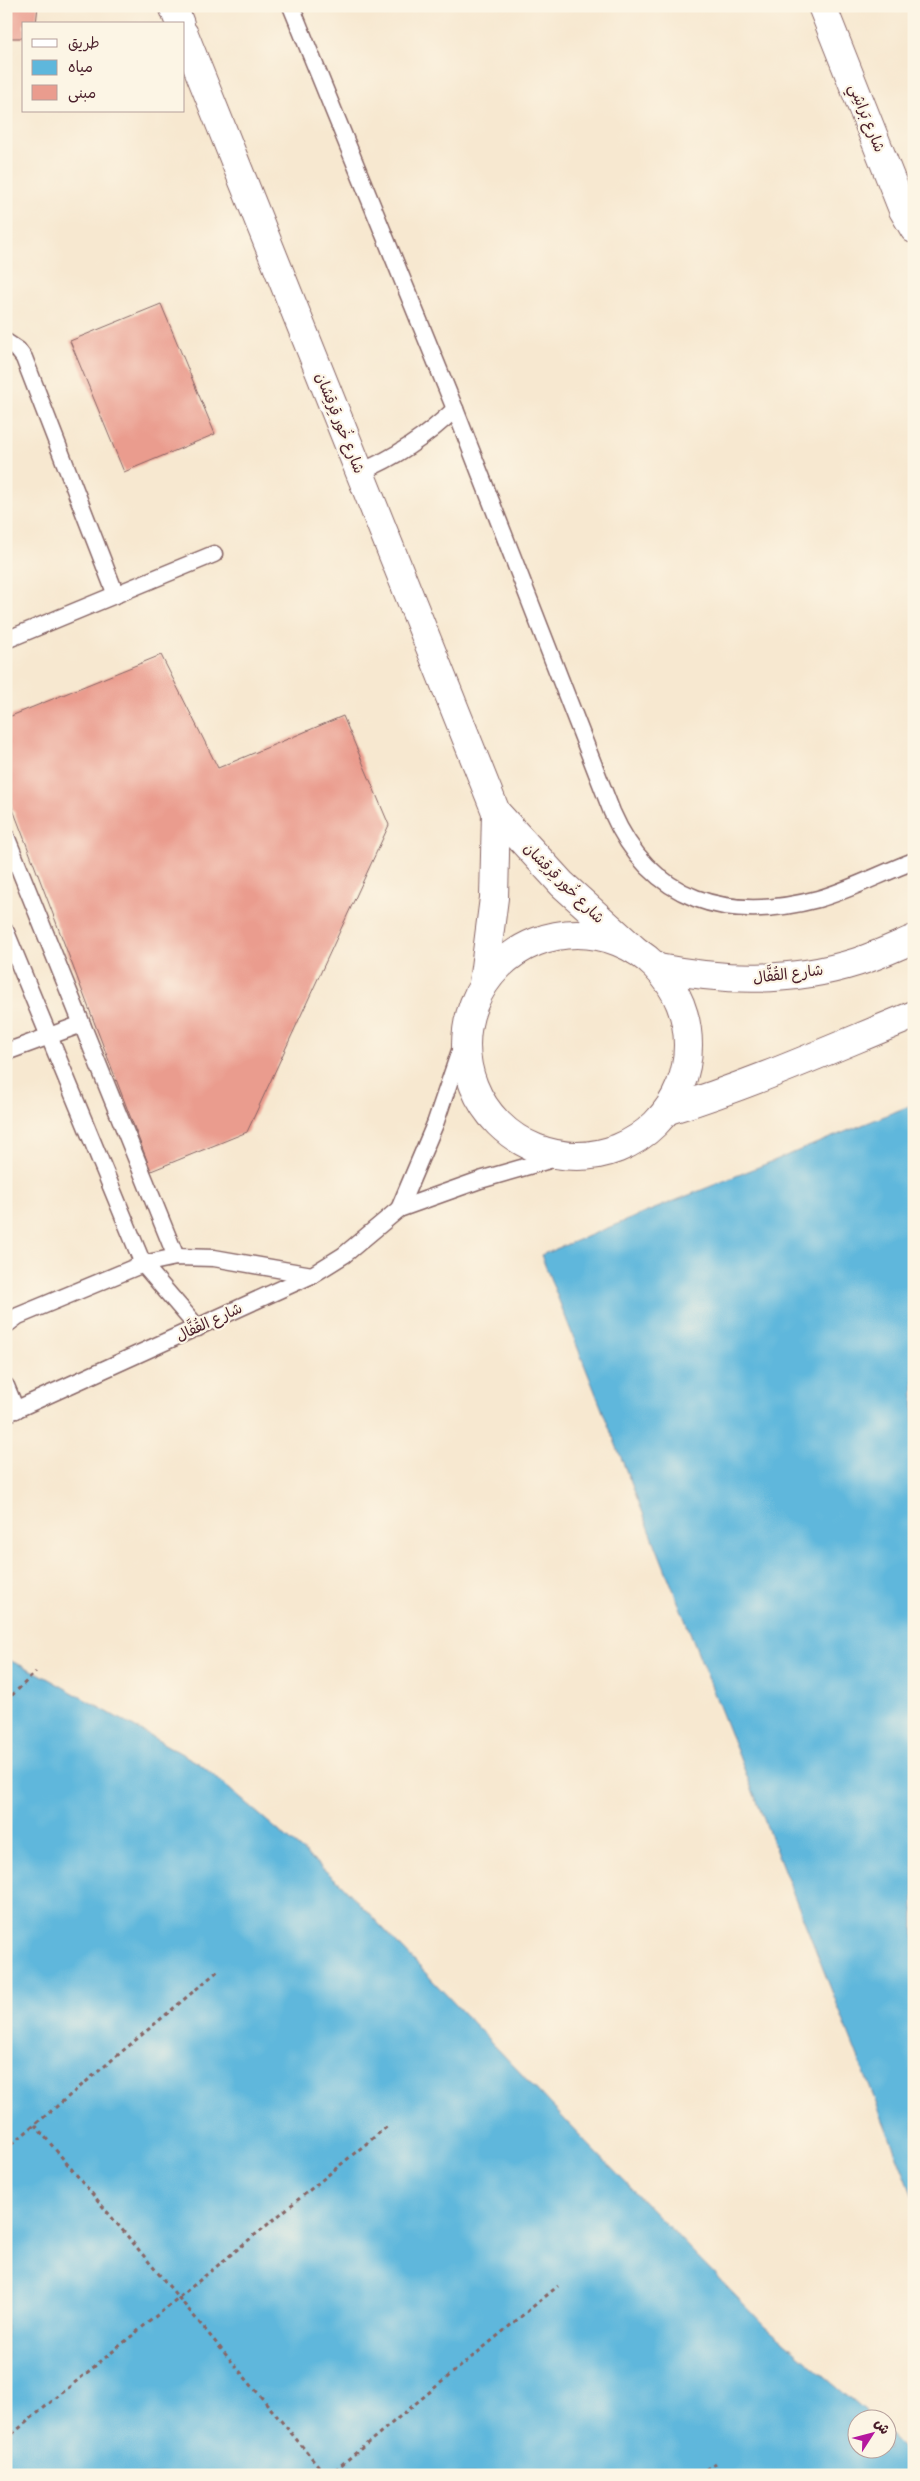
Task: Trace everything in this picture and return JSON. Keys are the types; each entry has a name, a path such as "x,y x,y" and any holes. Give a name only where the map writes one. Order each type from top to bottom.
{"street":[{"path":"173,6 179,22"},
{"name":"شارع بَراشِي","path":"822,6 903,210 914,229"},
{"name":"شارع خُور قِرقِشان","path":"185,36 496,812 562,884 635,950"},
{"name":"شارع خُور قِرقِشان","path":"484,983 494,898 496,812"},
{"path":"581,933 609,938 635,950 658,968 676,994 686,1022 688,1052 683,1082 669,1110 648,1132 622,1148 593,1157 563,1156 536,1149 510,1136 490,1116 475,1092 466,1065 465,1036 471,1009 484,983 502,962 526,945 553,936 581,933"},
{"name":"شارع القُفَّال","path":"658,968 698,976 730,979 779,978 819,972 858,962 914,939"},
{"path":"669,1110 762,1078 914,1015"}],"lane":[{"path":"291,6 455,409 615,819 634,853 649,870 668,885 710,904 762,908 792,905 820,898 914,861"},
{"path":"6,342 18,350 24,358 116,595"},
{"path":"360,472 387,461 411,447 455,409"},
{"path":"8,633 116,595 214,554"},
{"path":"6,836 176,1257"},
{"path":"6,932 143,1264 198,1328"},
{"path":"6,1052 82,1024"},
{"name":"شارع القُفَّال","path":"399,1209 434,1124 465,1036"},
{"name":"شارع القُفَّال","path":"11,1412 312,1275 344,1255 399,1209 480,1180 563,1156"},
{"path":"6,1325 18,1316 143,1264 176,1257 214,1258 312,1275"},
{"path":"6,1386 11,1412"}],"path":[{"path":"6,1701 36,1672"},
{"path":"6,2149 219,1970"},
{"path":"35,2125 327,2475 558,2286"},
{"path":"6,2439 389,2125"},
{"path":"700,2475 715,2463"}],"water":[{"path":"914,1104 914,2199 541,1255"},
{"path":"6,1659 36,1672 200,1764 341,1884 586,2142 766,2327 861,2408 848,2408 848,2458 898,2458 898,2442 914,2458 914,2475 6,2475"}],"building":[{"path":"6,6 38,6 36,22 22,22 22,38 6,38"},
{"path":"161,304 215,434 124,472 70,341"},
{"path":"161,655 218,768 343,716 389,825 247,1132 151,1171 6,791 6,718"}]}
